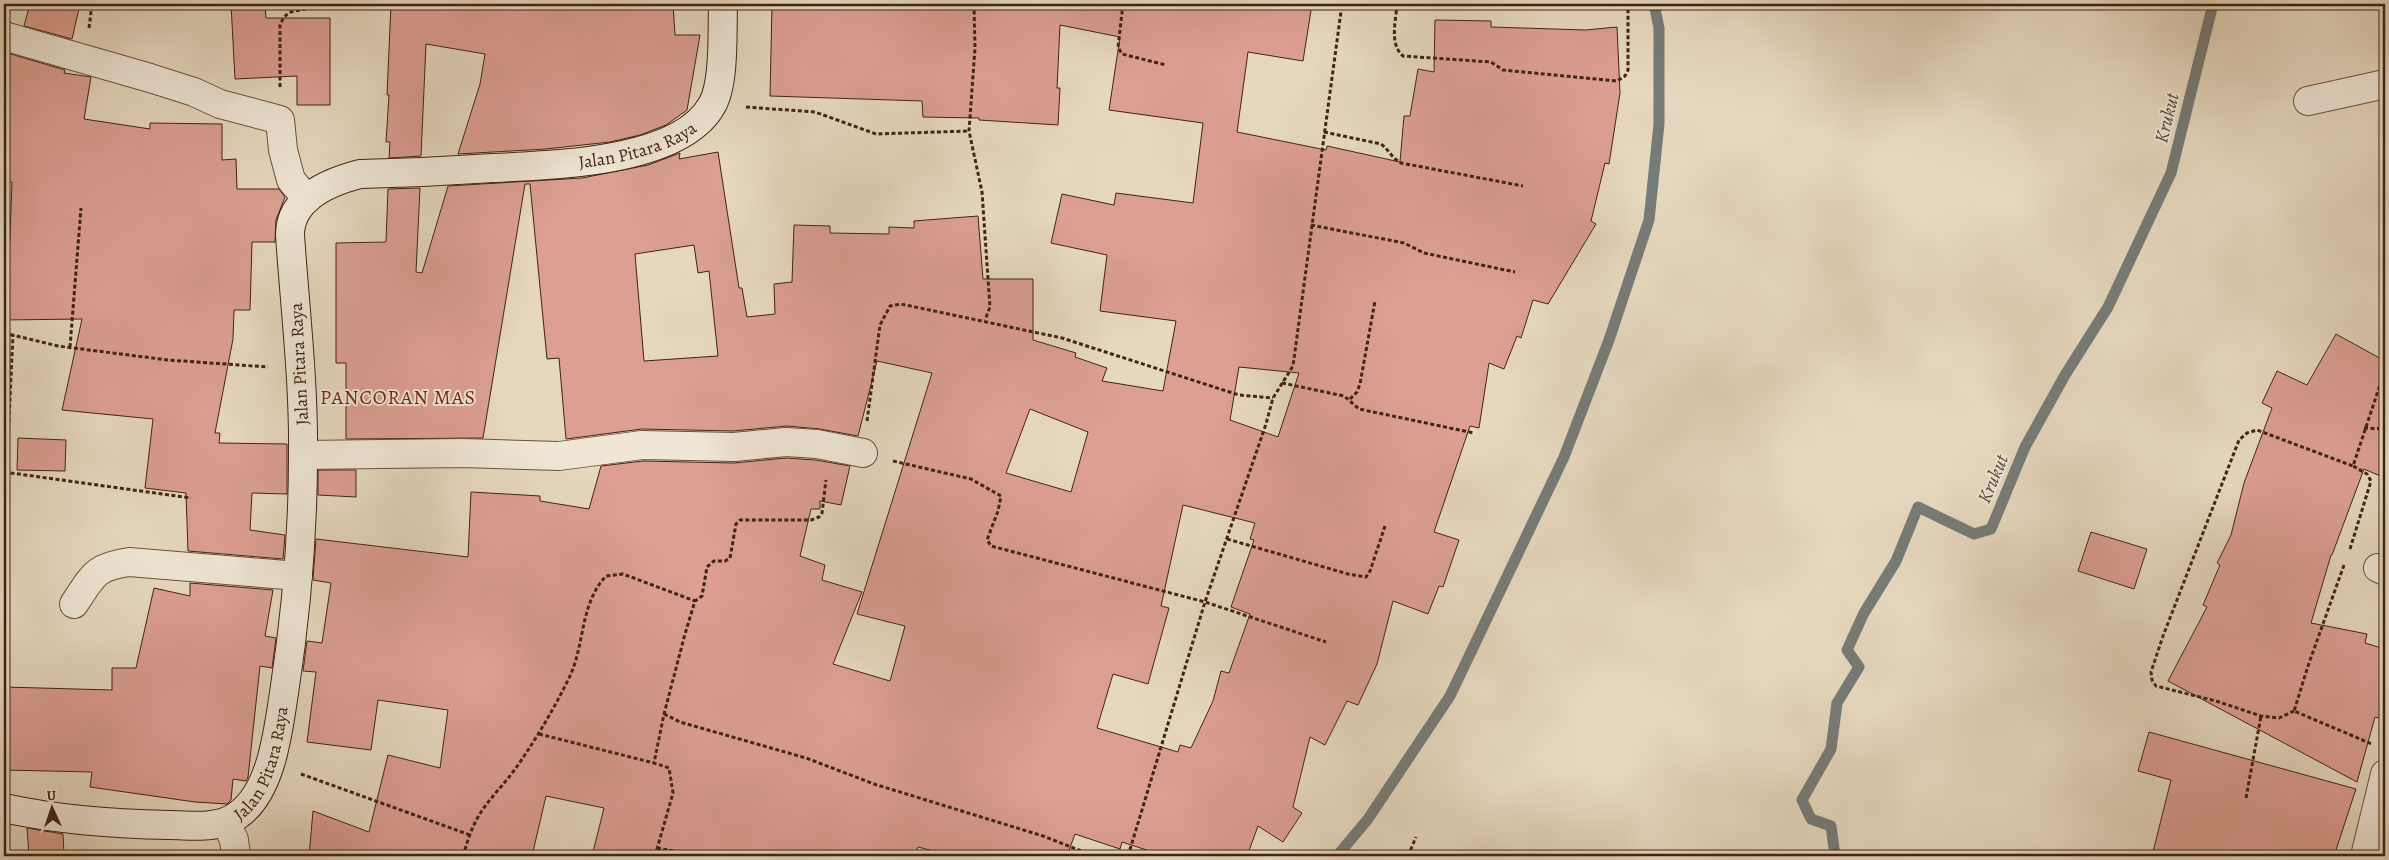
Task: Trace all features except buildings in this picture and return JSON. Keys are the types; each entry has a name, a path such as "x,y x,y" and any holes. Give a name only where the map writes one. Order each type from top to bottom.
{"main road":[{"name":"Jalan Pitara Raya","path":"4,808 48,817 150,825 209,826 226,822 239,815 258,793 270,765 279,724 292,644 298,576 303,455 300,369 290,226 299,206 333,183 360,174 564,164 614,157 648,149 670,140 703,118 713,105 719,84 723,4"},
{"path":"4,36 150,78 194,92 220,104 280,120 283,150 291,180 307,199"},
{"path":"2308,101 2385,84"},
{"path":"303,455 463,453 559,456 642,445 734,447 786,442 817,444 863,453"},
{"path":"74,604 93,575 108,565 129,562 298,576"},
{"path":"2365,856 2385,774"},
{"path":"226,822 234,840 236,856"}],"path":[{"path":"280,120 280,25 283,16 292,10 306,9 314,4"},
{"path":"974,4 975,48 969,131 982,192 990,307 985,320"},
{"path":"1123,4 1118,48 1122,54 1166,65"},
{"path":"1128,856 1204,602 1266,424 1273,398 1293,366 1342,4"},
{"path":"1397,4 1394,40 1397,51 1403,56 1491,62 1503,70 1617,81 1625,76 1628,70 1628,4"},
{"path":"713,105 815,112 876,134 969,131"},
{"path":"1324,132 1381,144 1388,149 1395,160 1401,163 1523,186"},
{"path":"70,347 81,208"},
{"path":"1312,225 1404,243 1424,253 1515,272"},
{"path":"1350,399 1357,392 1360,384 1375,301"},
{"path":"1273,398 1238,395 1062,338 985,320 901,304 890,306 885,312 880,325 863,453 971,479 1001,496 998,511 987,540 991,546 1204,602 1326,642"},
{"path":"4,334 70,347 168,360 300,369"},
{"path":"4,525 13,335"},
{"path":"2353,466 2364,428 2380,385 2385,382"},
{"path":"1282,383 1344,396 1350,399 1359,409 1474,433"},
{"path":"2364,428 2385,429"},
{"path":"2346,561 2308,666 2294,711 2279,718 2261,716 2216,701 2156,686 2152,680 2151,672 2163,636 2240,440 2247,433 2257,430 2353,466 2367,474 2371,481 2349,552"},
{"path":"654,763 664,714 695,601 702,596 707,567 710,563 730,558 733,550 736,524 740,520 811,520 819,517 822,513 830,447"},
{"path":"6,472 191,498"},
{"path":"1227,539 1366,577 1370,571 1385,526"},
{"path":"463,856 479,816 517,767 538,734 573,669 584,618 595,590 606,576 623,574 695,601"},
{"path":"2294,711 2377,746"},
{"path":"664,714 680,722 806,758 874,784 1043,836 1094,856"},
{"path":"2246,798 2261,716"},
{"path":"538,734 669,768 672,779 672,793 655,856"},
{"path":"270,765 306,775 470,835"},
{"path":"1408,856 1416,837"},
{"path":"657,848 703,856"}],"waterway":[{"path":"1337,856 1368,819 1450,696 1564,457 1609,340 1649,220 1659,124 1659,28 1654,4"},
{"name":"Krukut","path":"1835,856 1831,826 1811,819 1802,800 1831,749 1837,703 1859,667 1847,650 1864,613 1896,561 1918,507 1974,534 1991,529 2025,447 2065,375 2108,307 2171,173 2213,4"}],"district":[{"name":"PANCORAN MAS","path":"398,397"}]}
